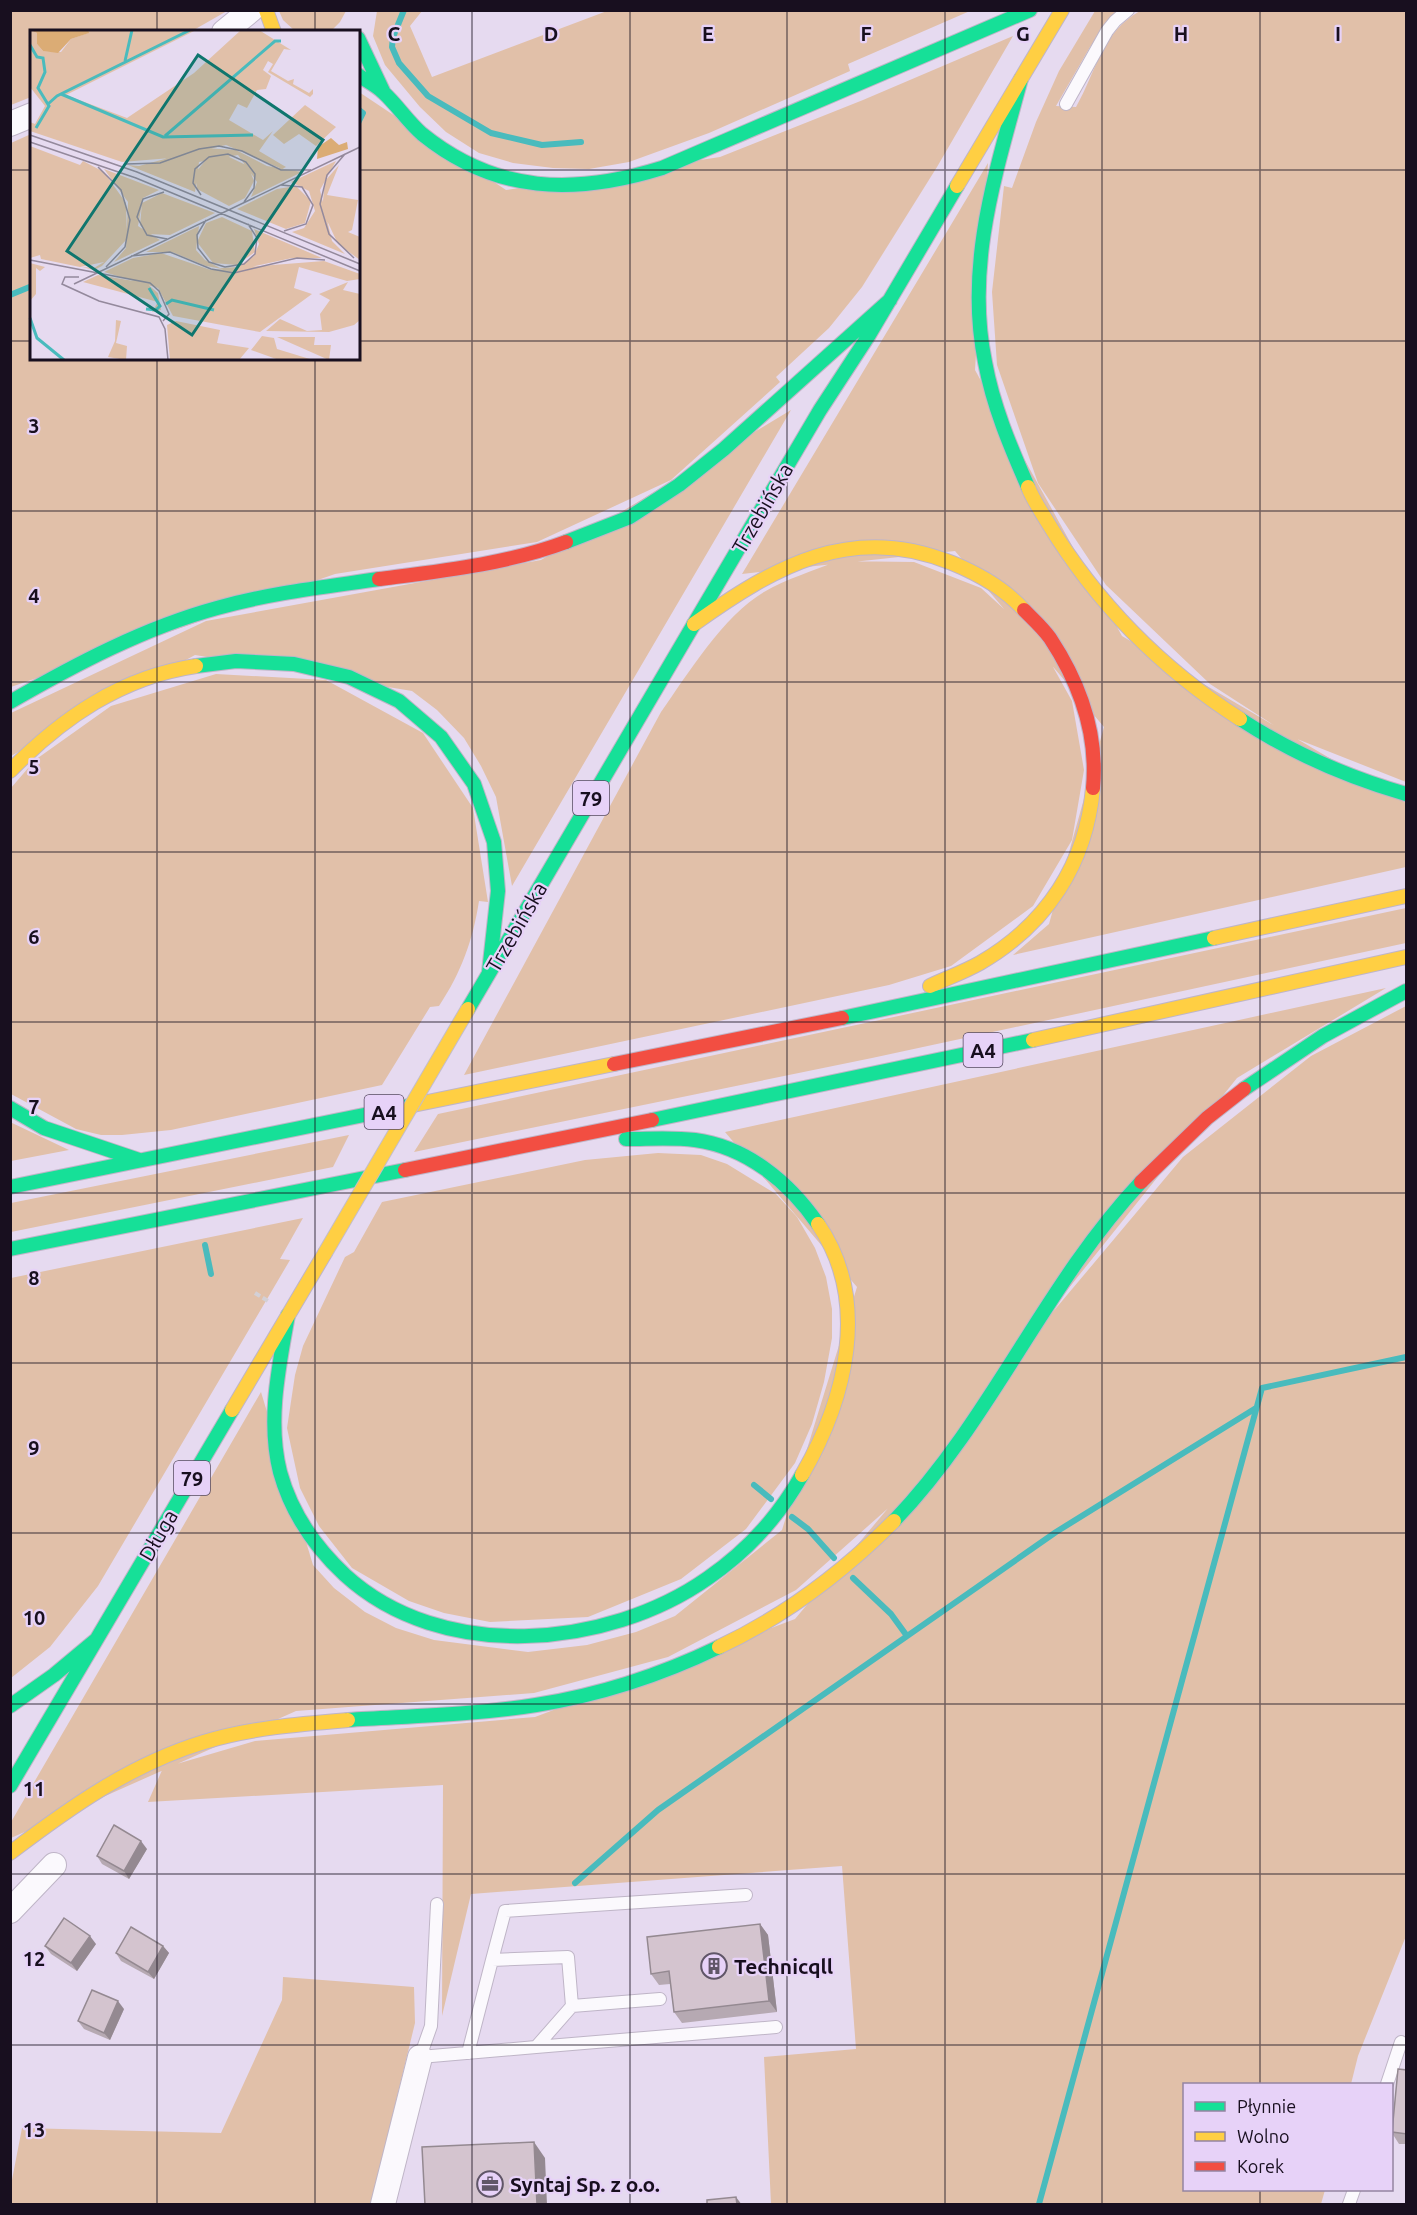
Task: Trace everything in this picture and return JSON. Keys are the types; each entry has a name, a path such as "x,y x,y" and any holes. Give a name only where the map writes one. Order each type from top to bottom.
{"main road":[{"path":"266,10 273,30"},
{"path":"360,43 384,93 406,119 447,152 482,170 531,183 585,187 622,180 662,168 1030,10"},
{"name":"Trzebińska","path":"325,1253 820,410 890,300 1062,10"},
{"path":"360,76 384,93"},
{"path":"1021,79 994,181 980,255 978,293 981,332 993,399 1013,456 1039,510 1069,558 1097,594 1148,647 1201,693 1243,722 1292,750 1335,769 1407,794"},
{"path":"10,702 104,650 150,630 198,614 245,601 291,592 496,562 541,552 605,529 651,505 705,465 890,300"},
{"path":"694,624 760,579 798,561 857,547 877,546 917,551 960,565 991,581 1015,599 1049,635 1078,686 1092,735 1095,786 1093,809 1085,837 1076,862 1064,883 1032,923 995,955 873,1012"},
{"path":"10,771 35,745 69,717 120,688 161,674 205,664 252,660 282,662 349,676 407,706 453,749 470,775 483,804 494,842 498,875 499,901 489,972"},
{"name":"A4","path":"10,1187 873,1012 1407,896"},
{"name":"A4","path":"10,1249 558,1138 1135,1017 1407,957"},
{"path":"10,1852 105,1787 166,1756 204,1742 245,1731 316,1721 453,1713 535,1705 603,1691 688,1661 720,1647 777,1615 855,1559 923,1488 976,1418 1083,1254 1109,1219 1151,1171 1191,1132 1257,1078 1301,1048 1407,991"},
{"path":"10,1108 44,1128 141,1161"},
{"path":"288,1315 278,1371 275,1411 276,1451 288,1494 308,1531 336,1568 355,1584 394,1609 427,1622 485,1635 504,1636 540,1636 606,1624 636,1616 688,1591 730,1562 749,1544 786,1502 812,1461 830,1418 843,1367 848,1313 843,1278 830,1242 802,1202 774,1175 737,1153 713,1144 689,1140 558,1138"},
{"name":"Długa","path":"10,1786 325,1253"},
{"path":"10,1706 54,1675 96,1640"}],"street":[{"path":"226,30 251,10"},
{"path":"10,124 30,117"},
{"path":"10,1911 54,1865"},
{"path":"384,2205 420,2057"}],"lane":[{"path":"1066,104 1107,31 1128,10"},
{"path":"468,2053 505,1911 746,1895"},
{"path":"437,1904 431,2026 420,2057 776,2027"},
{"path":"492,1960 568,1957 572,2006"},
{"path":"536,2047 572,2006 660,1999"},
{"path":"1388,2083 1401,2042"}],"path":[{"path":"255,1293 269,1302"}],"shaded area":[{"path":"11,10 227,10 194,30 30,30 30,97 11,105"},
{"path":"279,11 346,11 332,30 294,30 283,20"},
{"path":"377,11 422,11 410,26 432,77 607,11 970,11 848,64 850,71 709,133 629,162 589,169 553,168 513,163 479,153 446,132 420,107 385,65 373,36"},
{"path":"1095,11 1116,11 1090,47 1056,106 1076,107 1108,41 1116,30 1140,11 1406,11 1406,782 1292,737 1210,684 1106,585 1038,483 997,365 992,292 1004,186 1012,188 1036,122 1059,71"},
{"path":"1013,36 937,167 862,287 829,328 776,377 780,382 671,480 537,542 335,574 11,687 11,143 30,134 30,360 360,360 360,93 506,190 720,157 863,100"},
{"path":"988,163 975,370 1122,636 1406,803 1406,867 1013,955 1049,924 1104,727 955,551 742,574"},
{"path":"791,410 512,886 496,797 481,766 464,738 437,710 412,691 195,655 11,756 11,713 206,621 541,560"},
{"path":"837,561 914,562 981,588 1038,640 1072,701 1084,770 1072,840 1033,906 951,966 889,985 464,1075 661,712 707,647 734,616 764,592"},
{"path":"216,674 326,680 423,733 473,808 488,902 479,901 465,956 447,994 439,1006 430,1007 382,1085 171,1130 101,1135 76,1129 11,1094 11,788 35,760 111,706"},
{"path":"1406,908 1406,943 872,1058 414,1152 438,1114"},
{"path":"1386,988 1237,1078 903,1495 796,1590 668,1657 534,1693 296,1711 11,1838 11,1822 261,1392 313,1565 334,1588 365,1612 396,1628 434,1640 528,1652 587,1645 636,1632 675,1616 782,1530 857,1287 725,1132"},
{"path":"1406,1006 1406,1936 1358,2056 1351,2083 1183,2083 1183,2191 1325,2191 1321,2204 771,2204 764,2057 856,2049 842,1866 471,1894 442,2016 443,1785 148,1802 163,1768 255,1741 535,1717 795,1619 1183,1157 1311,1056"},
{"path":"10,1122 69,1150 11,1161"},
{"path":"349,1135 333,1167 11,1232 11,1203"},
{"path":"658,1153 701,1155 727,1164 776,1194 797,1217 815,1248 826,1277 832,1309 832,1338 824,1382 812,1424 795,1463 746,1529 681,1579 588,1617 490,1622 444,1613 409,1601 352,1568 319,1526 300,1488 287,1428 295,1375 303,1346 345,1257 354,1252 382,1202 585,1160"},
{"path":"303,1218 280,1259 290,1260 98,1586 50,1647 11,1678 11,1278"},
{"path":"283,1977 414,1987 415,2023 371,2204 11,2204 11,2185 22,2128 221,2133 282,2000"}],"building":[{"path":"114,1825 141,1841 124,1871 97,1856"},
{"path":"64,1918 90,1936 71,1963 45,1946"},
{"name":"Technicqll","path":"760,1924 769,2001 674,2012 669,1971 651,1974 647,1937"},
{"path":"131,1927 163,1946 148,1972 116,1953"},
{"path":"92,1990 118,2001 104,2033 78,2021"},
{"path":"1398,2069 1407,2070 1407,2134 1393,2132"},
{"name":"Syntaj Sp. z o.o.","path":"534,2142 537,2205 425,2205 422,2147"},
{"path":"736,2197 737,2205 707,2205 707,2200"}],"waterway":[{"path":"404,10 393,37 392,47 399,63 428,96 491,133 542,145 581,142"},
{"path":"360,111 363,113 360,119"},
{"path":"10,295 30,287"},
{"path":"205,1245 211,1274"},
{"path":"1039,2204 1262,1388 1406,1357"},
{"path":"575,1883 658,1810 1056,1532 1256,1408"},
{"path":"754,1485 771,1499"},
{"path":"792,1517 808,1529 834,1558"},
{"path":"853,1578 891,1614 907,1636"}],"traffic: fast":[{"path":"360,76 384,93 422,134 450,154 478,168 537,184 598,183 662,168 1030,10"},
{"path":"360,42 383,91"},
{"path":"1021,79 986,219 979,290 980,326 988,378 1003,426 1028,487"},
{"path":"694,624 820,410 869,335 957,186"},
{"path":"566,542 630,517 679,485 724,449 890,300"},
{"path":"10,702 111,648 190,616 257,598 379,579"},
{"path":"468,1009 694,624"},
{"path":"196,666 236,661 294,664 349,677 399,701 441,737 474,784 494,842 498,891 489,972"},
{"path":"1240,719 1320,763 1406,794"},
{"path":"842,1018 1214,938"},
{"path":"1244,1089 1323,1036 1406,991"},
{"path":"652,1120 1033,1040"},
{"path":"10,1187 413,1105"},
{"path":"10,1108 44,1128 139,1160"},
{"path":"626,1139 695,1140 732,1150 765,1169 780,1181 794,1194 818,1224"},
{"path":"10,1249 405,1170"},
{"path":"894,1521 929,1481 960,1439 1076,1264 1141,1182"},
{"path":"288,1315 276,1393 274,1433 280,1472 297,1515 314,1541 345,1575 384,1603 428,1623 475,1633 525,1636 574,1631 622,1620 667,1602 722,1568 761,1532 783,1505 802,1475"},
{"path":"10,1786 232,1410"},
{"path":"10,1706 54,1675 96,1640"},
{"path":"348,1720 489,1711 560,1701 630,1683 719,1647"}],"traffic: slow":[{"path":"266,10 273,30"},
{"path":"957,186 1062,10"},
{"path":"1028,487 1067,552 1109,607 1158,656 1211,699 1240,719"},
{"path":"694,624 754,584 785,568 816,556 848,549 881,547 916,551 962,567 1000,589 1024,610"},
{"path":"10,771 50,734 94,703 143,680 169,671 196,666"},
{"path":"930,986 980,963 1025,930 1043,911 1059,889 1082,842 1093,788"},
{"path":"1214,938 1406,896"},
{"path":"1033,1040 1406,957"},
{"path":"325,1253 468,1009"},
{"path":"413,1105 614,1064"},
{"path":"802,1475 831,1415 846,1350 848,1317 844,1285 834,1254 818,1224"},
{"path":"232,1410 325,1253"},
{"path":"719,1647 767,1621 812,1592 875,1540 894,1521"},
{"path":"10,1853 102,1789 151,1762 177,1751 239,1733 348,1720"}],"traffic: jam":[{"path":"379,579 450,570 497,561 544,550 566,542"},
{"path":"1024,610 1050,638 1070,672 1078,691 1089,728 1094,768 1093,788"},
{"path":"614,1064 842,1018"},
{"path":"1141,1182 1207,1118 1244,1089"},
{"path":"405,1170 652,1120"}],"place":[{"name":"Technicqll","path":"714,1966"},
{"name":"Syntaj Sp. z o.o.","path":"490,2184"}]}
